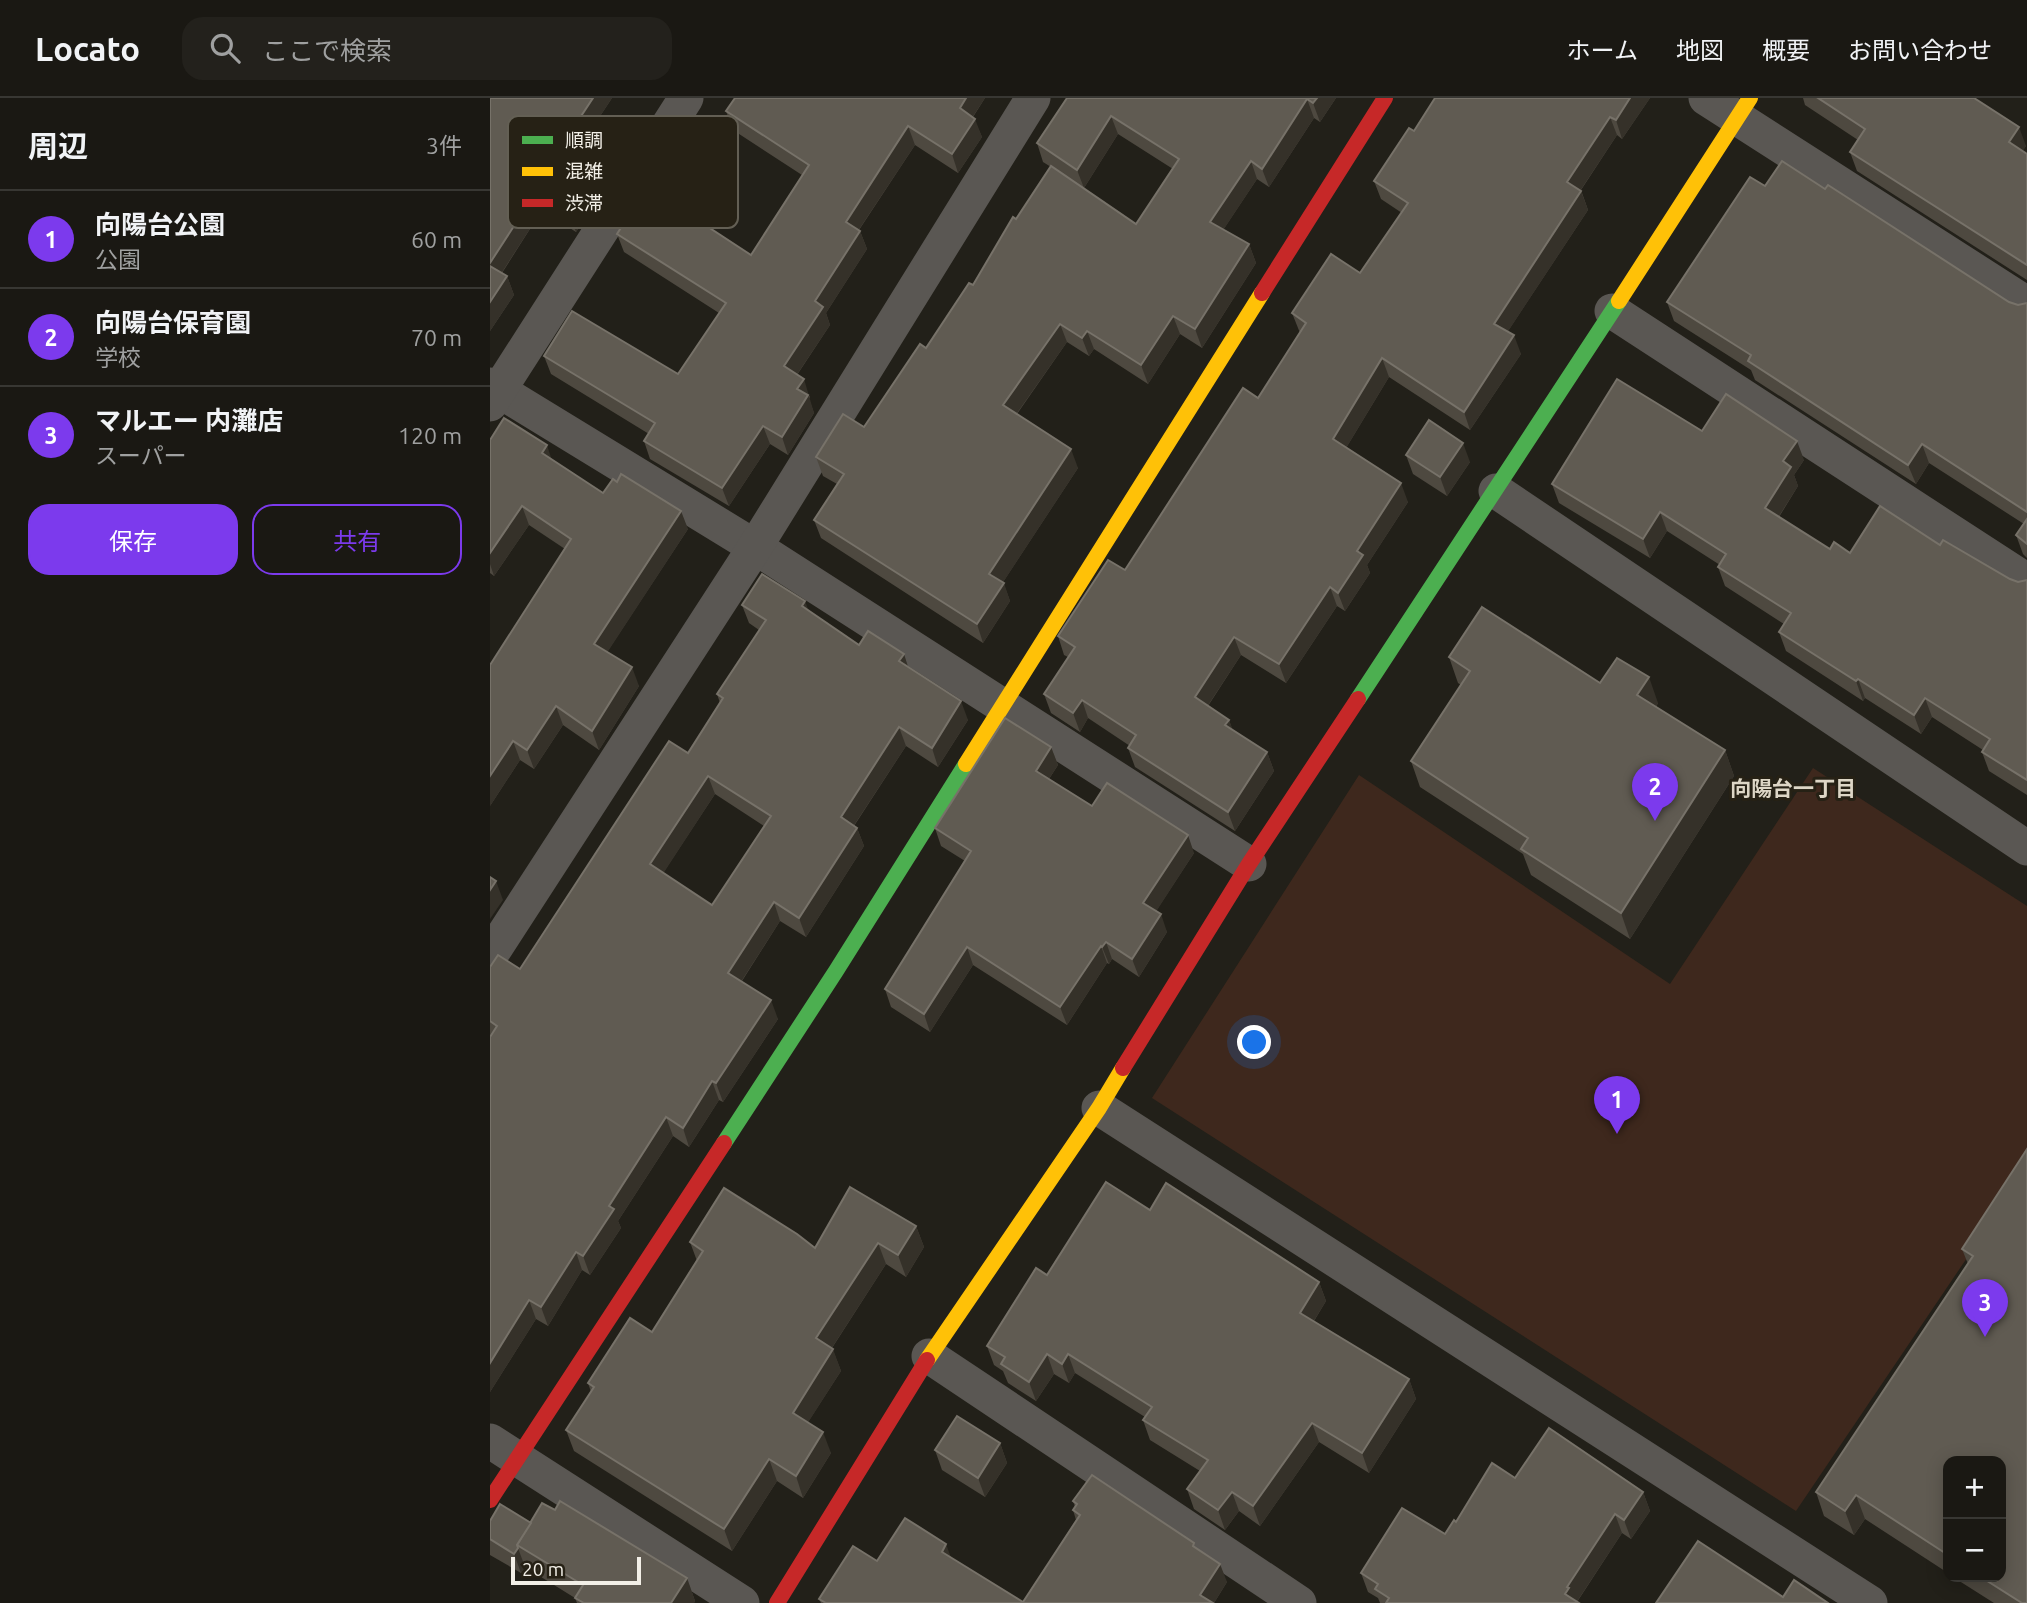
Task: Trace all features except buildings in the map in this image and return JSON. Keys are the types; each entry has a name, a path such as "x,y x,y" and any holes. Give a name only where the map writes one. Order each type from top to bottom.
{"street":[{"path":"674,116 686,98"},
{"path":"490,957 755,547 1033,98"},
{"path":"490,1500 504,1451 836,971 1385,98"},
{"path":"1706,98 1744,108 2027,304"},
{"path":"777,1603 929,1356 1099,1108 1249,864 1496,491 1744,108"},
{"path":"601,228 493,393 755,547 1249,864"},
{"path":"1612,310 2027,581"},
{"path":"1496,491 2027,848"},
{"path":"1099,1108 1870,1603"},
{"path":"929,1356 1298,1603"},
{"path":"504,1451 742,1603"}],"shaded area":[{"path":"1813,768 2027,906 2027,1169 1796,1511 1152,1098 1359,775 1670,984"}],"traffic: fast":[{"path":"1358,699 1619,301"},
{"path":"724,1143 966,764"}],"traffic: slow":[{"path":"1619,301 1750,98"},
{"path":"966,764 1262,293"},
{"path":"927,1360 1099,1108 1123,1068"}],"traffic: jam":[{"path":"1262,293 1385,98"},
{"path":"1123,1068 1249,864 1358,699"},
{"path":"490,1500 724,1143"},
{"path":"777,1603 927,1360"}],"place":[{"name":"向陽台保育園","path":"1655,821"},
{"name":"向陽台公園","path":"1617,1134"},
{"name":"マルエー 内灘店","path":"1985,1337"}],"district":[{"name":"向陽台一丁目","path":"1793,789"}]}
